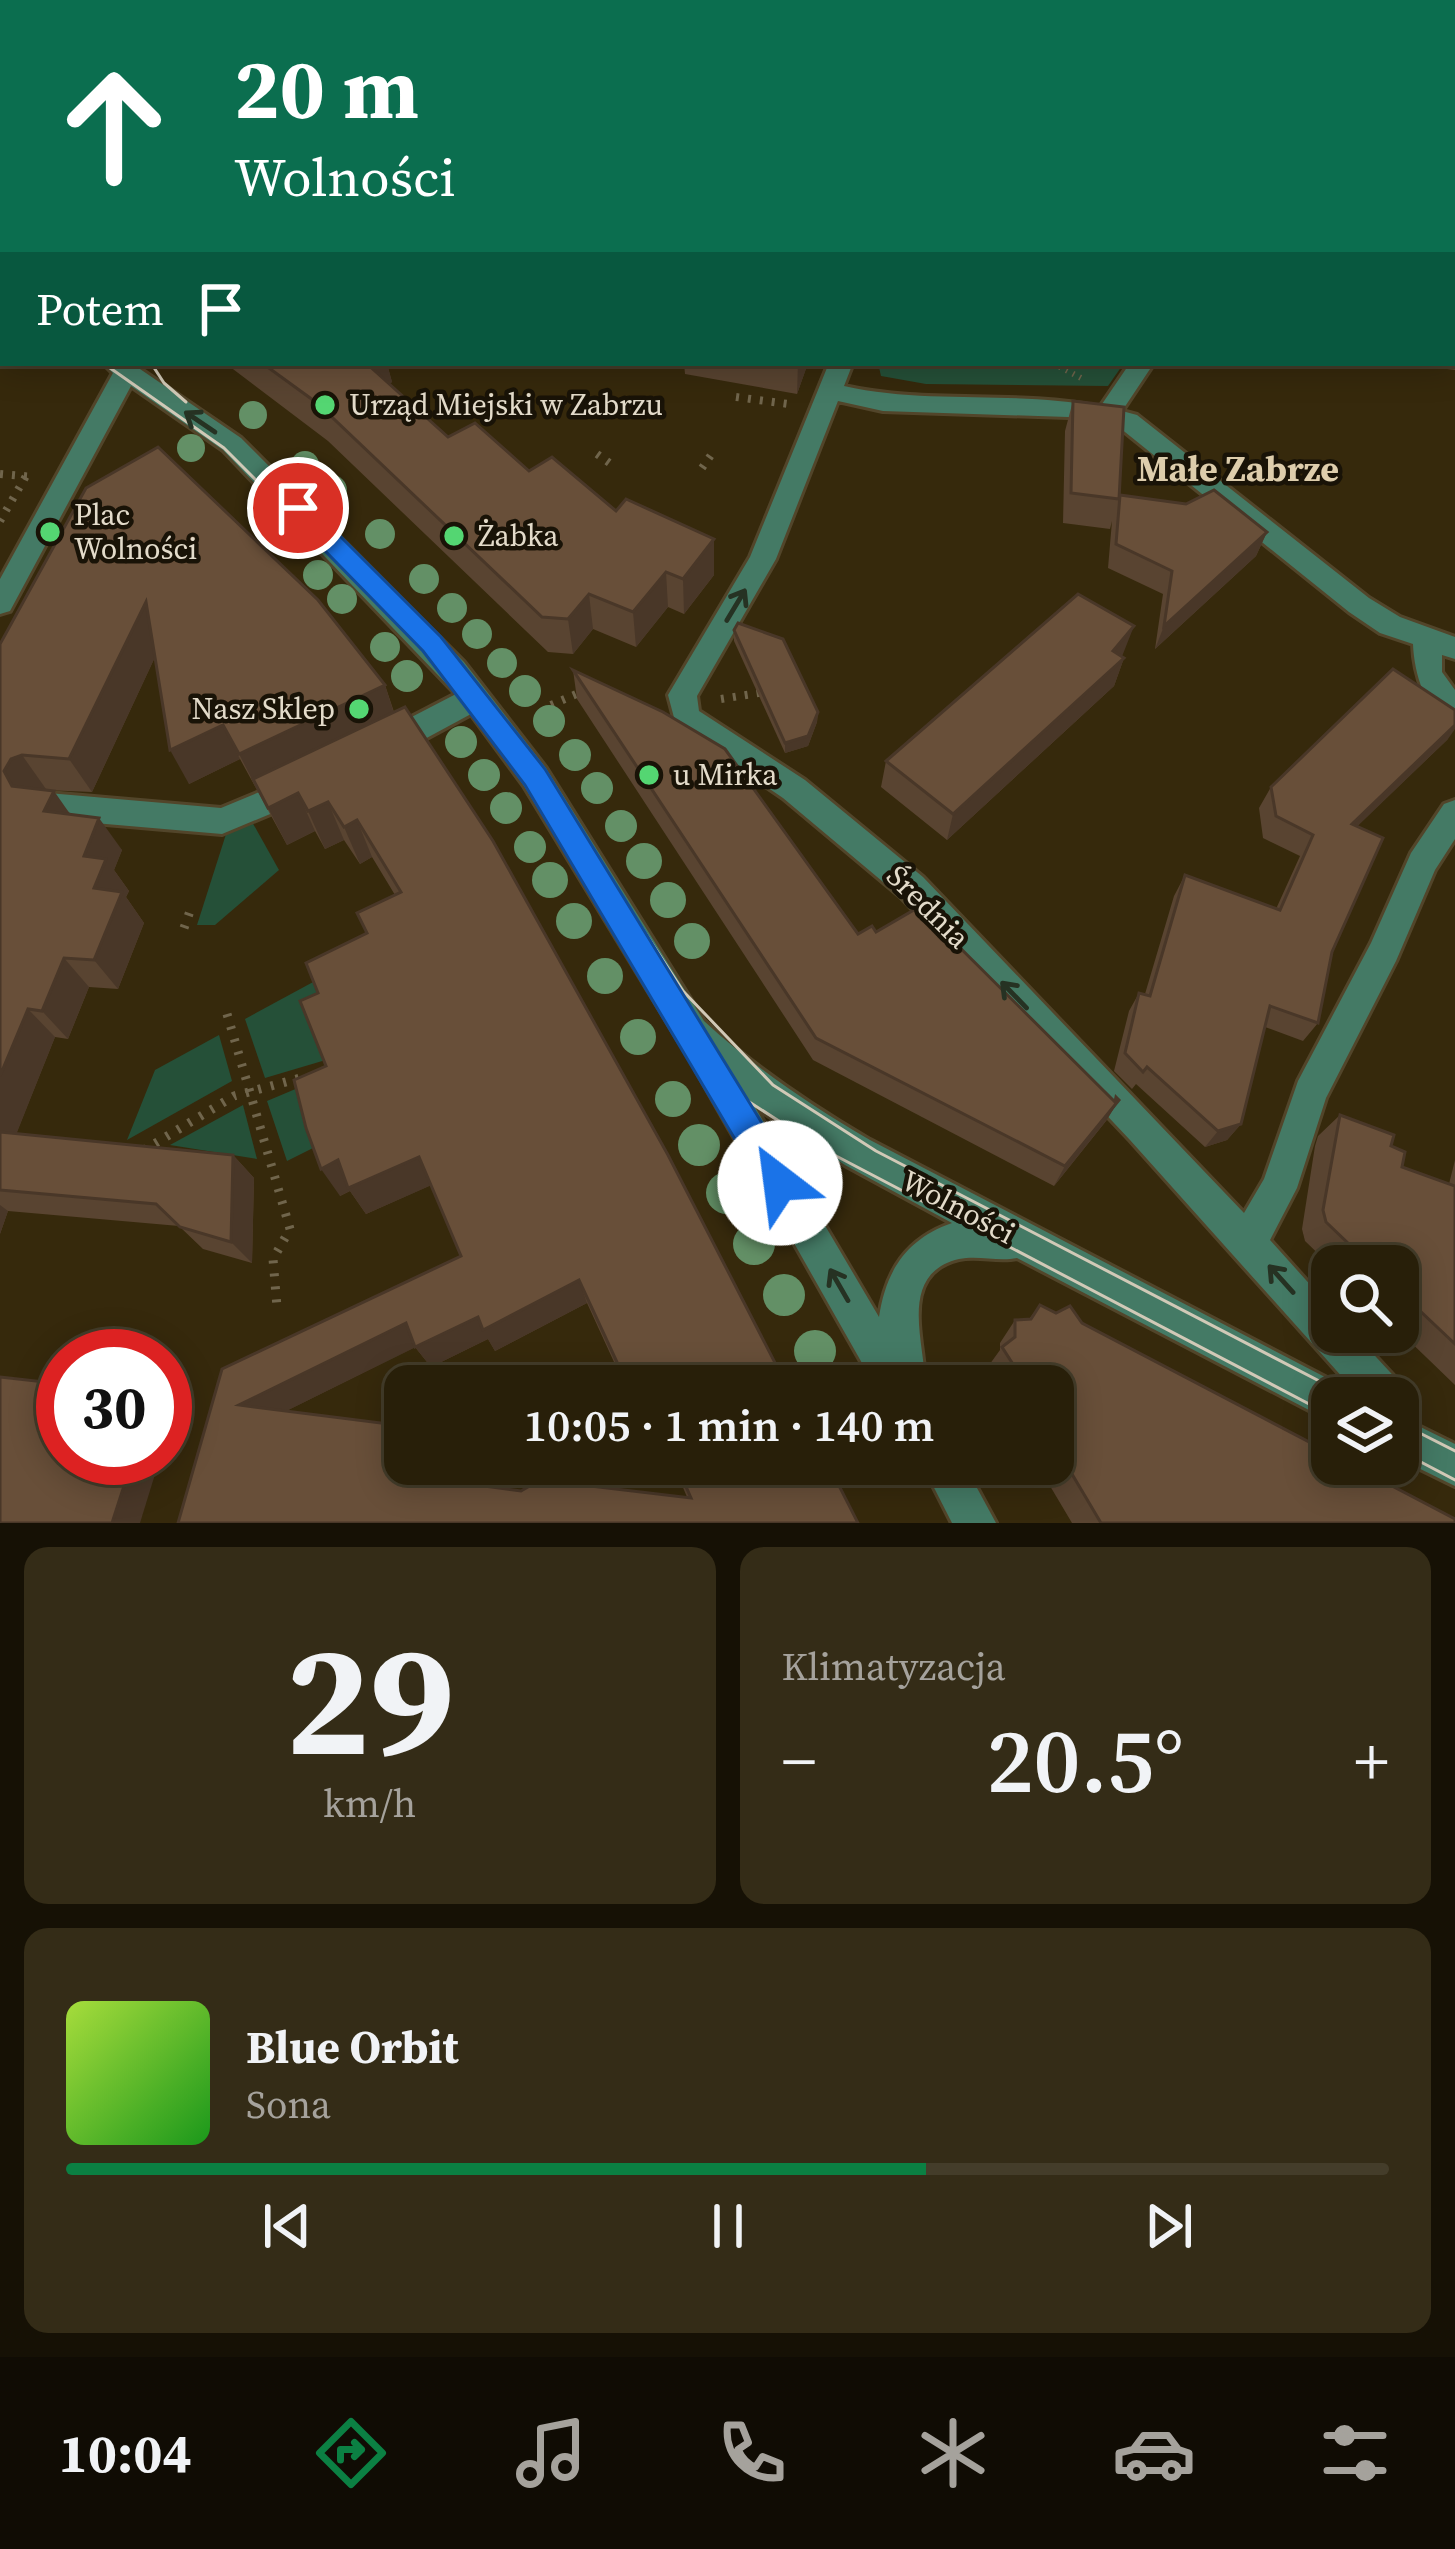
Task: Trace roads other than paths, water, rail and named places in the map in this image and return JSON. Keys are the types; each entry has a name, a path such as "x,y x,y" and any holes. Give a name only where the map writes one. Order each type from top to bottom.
{"street":[{"path":"0,604 124,366"},
{"name":"Wolności","path":"124,366 242,454 409,619 476,697 535,777 692,1032 727,1066 817,1130 1311,1391"},
{"name":"Średnia","path":"840,366 763,559 682,694 686,717 794,789 912,887 1248,1242 1368,1377"},
{"path":"1108,414 1140,366"},
{"path":"830,391 883,403 1108,414 1142,429 1359,605 1441,644 1428,674 1455,713"},
{"path":"365,755 476,697"},
{"path":"48,806 222,821 327,776"},
{"path":"1248,1242 1279,1188 1310,1093 1384,951 1422,863 1455,813"},
{"path":"692,1032 885,1365"},
{"path":"902,1365 895,1318 901,1287 930,1251 959,1240 990,1238 1035,1248"},
{"path":"1419,1432 1448,1462"},
{"path":"1419,1447 1448,1462"},
{"path":"954,1485 975,1523"}],"tram line":[{"path":"107,366 224,448 424,649 527,783 683,1036 737,1094 819,1147 1311,1405"},
{"path":"153,366 186,402"},
{"path":"386,584 440,639 512,728 683,991 773,1085 876,1151 1312,1377"},
{"path":"1419,1433 1455,1451"},
{"path":"1419,1461 1455,1480"}],"place":[{"name":"Urząd Miejski w Zabrzu","path":"325,405"},
{"name":"Plac Wolności","path":"50,532"},
{"name":"Żabka","path":"454,536"},
{"name":"Nasz Sklep","path":"359,709"},
{"name":"u Mirka","path":"649,775"}],"district":[{"name":"Małe Zabrze","path":"1238,468"}]}
